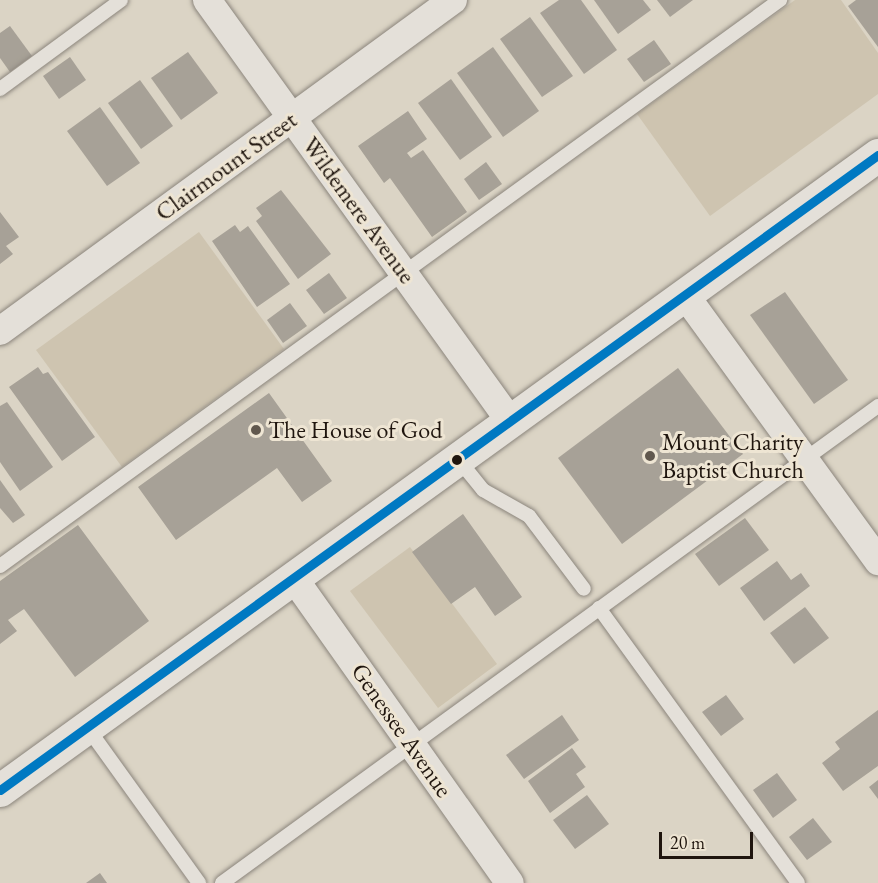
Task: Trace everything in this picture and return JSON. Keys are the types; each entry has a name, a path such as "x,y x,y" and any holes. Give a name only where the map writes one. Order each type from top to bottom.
{"street":[{"name":"Wildemere Avenue","path":"207,0 510,421"},
{"name":"Clairmount Street","path":"0,331 453,0"},
{"path":"0,790 878,155"},
{"path":"685,295 878,561"},
{"name":"Genessee Avenue","path":"293,578 510,883"}],"lane":[{"path":"0,89 121,0"},
{"path":"0,566 780,0"},
{"path":"222,883 878,406"},
{"path":"458,459 483,490 529,516 584,589"},
{"path":"599,608 798,883"},
{"path":"87,727 199,883"}],"shaded area":[{"path":"795,0 841,0 878,53 878,94 710,216 637,114"},
{"path":"199,232 284,349 122,467 36,350"},
{"path":"410,547 497,664 438,708 350,591"}],"building":[{"path":"559,0 581,0 617,50 584,74 540,13"},
{"path":"594,0 643,0 651,10 618,34"},
{"path":"657,0 693,0 670,17"},
{"path":"856,0 878,0 878,47 848,6"},
{"path":"530,17 573,76 542,97 500,39"},
{"path":"10,26 32,56 10,72 0,58 0,33"},
{"path":"654,40 671,64 644,82 627,59"},
{"path":"493,47 539,111 503,137 457,73"},
{"path":"188,52 218,93 181,120 151,78"},
{"path":"70,57 86,80 59,99 43,76"},
{"path":"451,79 492,137 460,160 418,103"},
{"path":"140,80 173,126 141,149 108,103"},
{"path":"100,107 140,163 107,186 67,131"},
{"path":"408,111 427,139 407,153 411,158 423,150 467,212 432,237 390,178 384,183 358,146"},
{"path":"486,162 502,184 479,200 464,179"},
{"path":"281,190 331,254 298,279 256,221 262,216 256,208"},
{"path":"0,212 19,237 6,246 13,254 0,264"},
{"path":"235,225 240,232 248,226 290,284 257,307 212,241"},
{"path":"329,273 347,298 324,314 306,290"},
{"path":"785,292 848,380 814,404 750,315"},
{"path":"290,303 307,326 283,343 267,320"},
{"path":"38,367 43,374 48,372 95,437 62,461 9,387"},
{"name":"Mount Charity Baptist Church","path":"678,368 743,454 622,544 558,458"},
{"name":"The House of God","path":"269,393 332,481 302,502 277,468 176,540 138,487"},
{"path":"7,402 53,467 20,491 0,462 0,406"},
{"path":"0,480 25,515 13,523 0,508"},
{"path":"463,514 522,597 495,616 475,587 451,604 412,552"},
{"path":"745,518 769,550 719,586 695,554"},
{"path":"78,525 149,621 75,677 24,609 8,620 17,631 0,644 0,581"},
{"path":"777,561 791,580 801,573 810,586 764,621 740,588"},
{"path":"805,607 829,638 794,664 770,633"},
{"path":"726,695 744,719 721,736 702,712"},
{"path":"878,710 878,766 843,791 822,763 840,749 835,742"},
{"path":"562,715 579,740 524,779 506,755"},
{"path":"572,748 586,767 576,774 585,787 550,813 528,781"},
{"path":"777,773 797,800 773,818 753,790"},
{"path":"878,780 878,799 869,787"},
{"path":"587,795 609,824 575,849 553,820"},
{"path":"813,818 832,842 807,860 789,837"},
{"path":"100,873 107,883 86,883"}],"transit line":[{"path":"0,790 878,155"}],"place":[{"name":"The House of God","path":"256,430"},
{"name":"Mount Charity Baptist Church","path":"650,456"}]}
